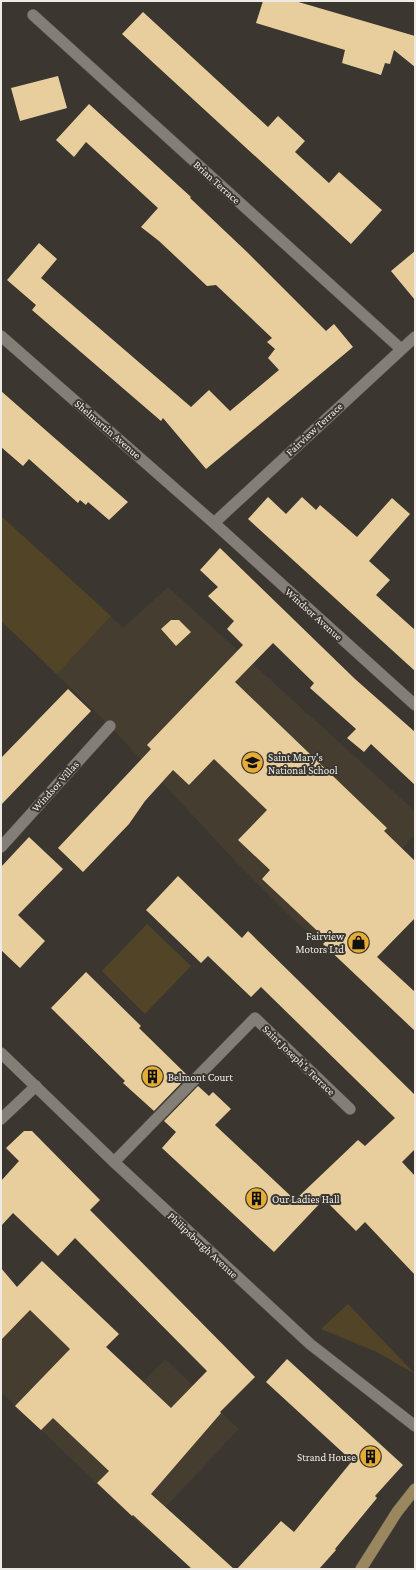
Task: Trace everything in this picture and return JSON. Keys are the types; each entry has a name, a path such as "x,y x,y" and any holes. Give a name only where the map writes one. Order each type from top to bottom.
{"main road":[{"path":"361,1569 397,1512 415,1489"}],"street":[{"name":"Brian Terrace","path":"33,15 401,349"},
{"name":"Shelmartin Avenue","path":"1,336 214,523"},
{"name":"Fairview Terrace","path":"214,523 415,337"},
{"name":"Windsor Avenue","path":"214,523 415,705"},
{"name":"Windsor Villas","path":"1,847 110,726"},
{"name":"Saint Joseph's Terrace","path":"114,1162 255,1018 350,1109"},
{"name":"Philipsburgh Avenue","path":"1,1053 114,1162 310,1344 415,1426"},
{"path":"1,1119 36,1086"}],"shaded area":[{"name":"Saint Mary's National School","path":"1,516 123,628 168,587 415,811 415,834 320,942 294,920 236,862 110,726 1,621"},
{"path":"1,516 111,616 57,674 1,621"},
{"path":"147,924 191,966 145,1014 102,971"},
{"path":"33,1270 119,1334 106,1347 143,1382 165,1359 239,1429 145,1529 1,1392 1,1304"},
{"path":"348,1304 415,1374 377,1352 321,1329"}],"building":[{"path":"263,1 295,1 415,36 415,67 394,50 390,64 385,63 381,75 342,63 345,50 256,23"},
{"path":"143,12 268,127 278,116 305,141 295,152 329,183 339,172 382,210 351,244 122,34"},
{"path":"58,76 67,108 20,121 11,88"},
{"path":"89,104 191,197 190,198 247,252 326,331 334,324 353,347 206,469 163,418 161,421 32,310 36,305 7,280 39,243 57,259 41,278 191,407 209,390 230,411 279,370 268,358 275,349 267,342 272,338 216,285 207,286 159,241 141,227 158,208 86,142 74,157 56,140"},
{"path":"415,251 415,300 391,271"},
{"path":"1,391 128,502 109,520 88,502 86,505 80,500 78,503 29,459 23,466 1,447"},
{"path":"268,497 286,514 302,497 316,510 320,505 357,537 392,498 410,514 369,561 390,580 376,595 415,630 415,671 248,519"},
{"path":"220,548 355,679 415,732 415,785 371,744 364,752 347,738 356,729 310,688 314,683 273,643 235,682 387,828 384,831 415,861 415,918 377,957 415,992 415,1031 323,944 327,940 262,879 270,870 238,840 267,810 214,759 189,785 173,770 145,801 129,824 83,872 58,848 151,749 147,745 243,645 227,629 234,621 208,596 218,587 200,570"},
{"path":"171,620 179,620 191,632 176,646 161,629"},
{"path":"68,689 91,711 1,805 1,758"},
{"path":"29,837 63,869 18,915 45,941 20,968 1,950 1,867"},
{"path":"178,876 242,938 248,931 415,1095 415,1149 402,1162 415,1176 415,1275 365,1222 356,1231 324,1199 274,1252 162,1148 176,1132 164,1121 198,1086 209,1096 213,1092 231,1109 215,1125 295,1200 358,1140 365,1146 395,1118 261,987 251,997 208,956 201,963 146,910"},
{"path":"86,972 141,1026 139,1028 188,1076 154,1111 123,1083 125,1081 51,1008"},
{"path":"24,1131 32,1131 100,1200 90,1210 255,1377 220,1412 221,1413 151,1494 234,1569 192,1569 97,1483 109,1471 53,1418 41,1430 15,1406 70,1349 30,1310 1,1340 1,1268 17,1287 42,1261 119,1334 106,1347 171,1408 207,1371 75,1238 58,1256 13,1213 1,1226 1,1181 19,1161 6,1148"},
{"path":"287,1359 403,1465 375,1496 377,1498 319,1569 237,1569 281,1521 294,1532 352,1461 266,1382"}],"place":[{"name":"Saint Mary's National School","path":"253,763"},
{"name":"Fairview Motors Ltd","path":"359,942"},
{"name":"Belmont Court","path":"153,1077"},
{"name":"Our Ladies Hall","path":"256,1199"},
{"name":"Strand House","path":"371,1457"}]}
